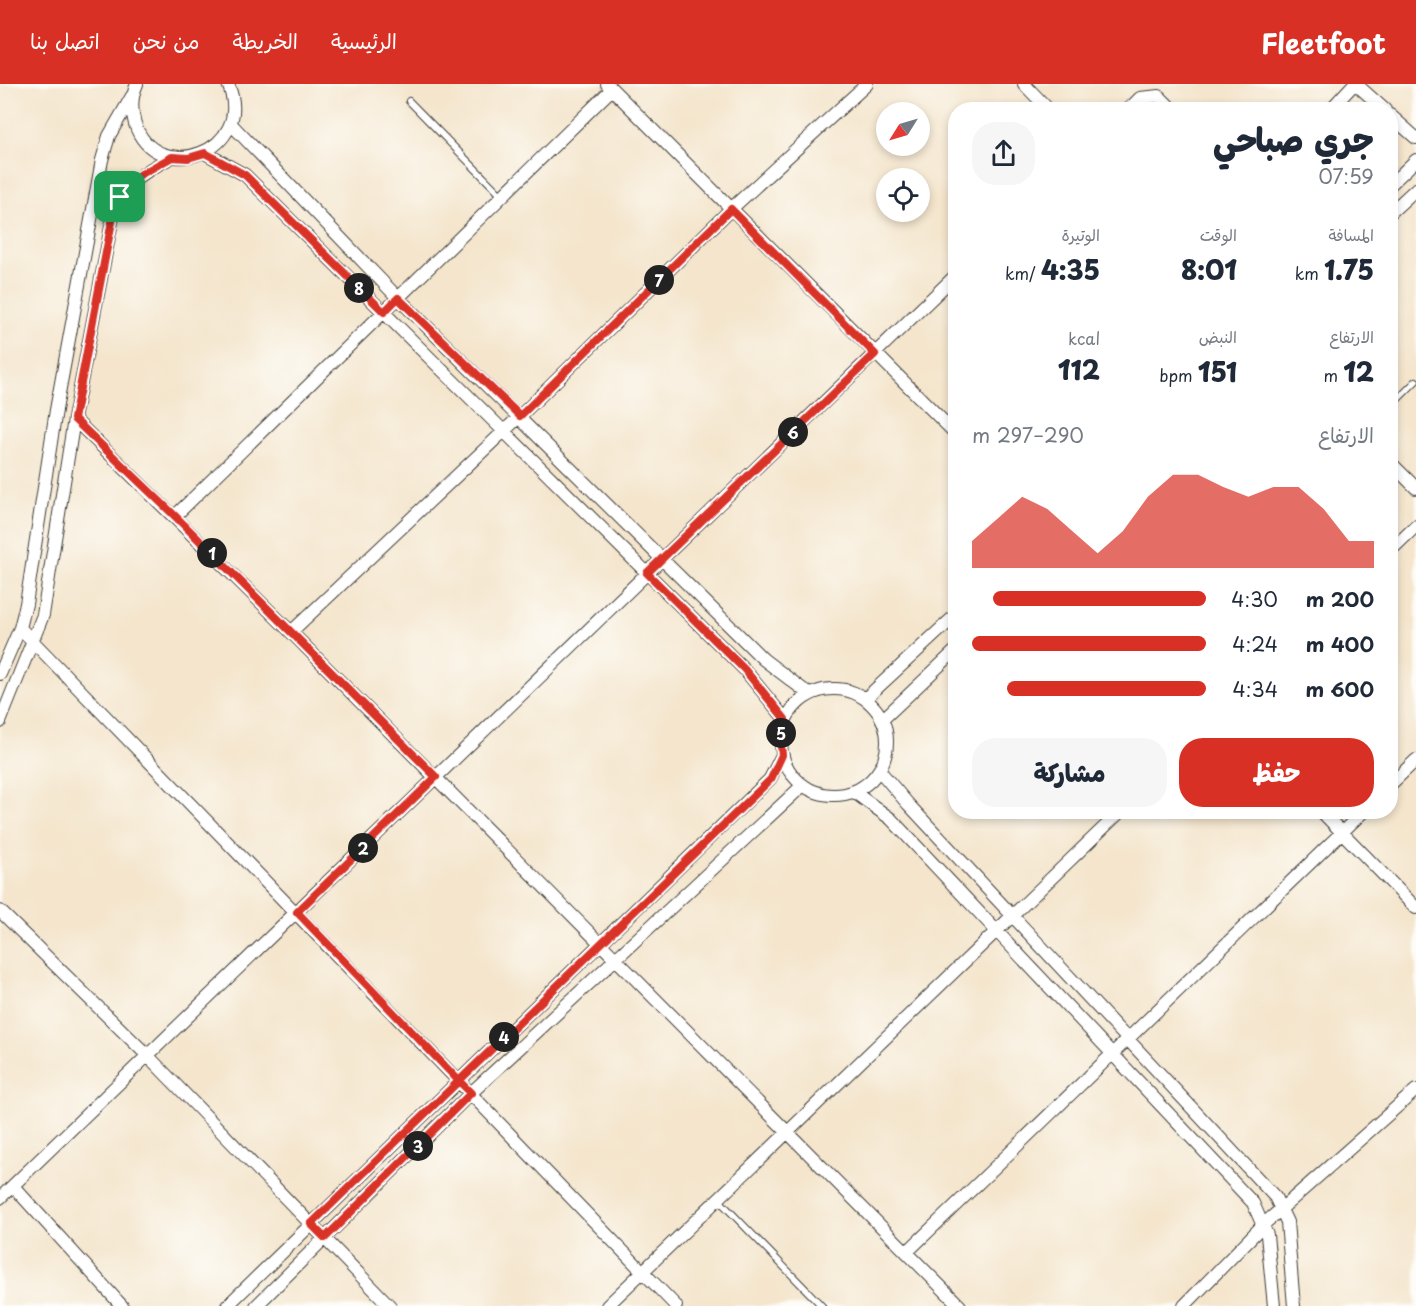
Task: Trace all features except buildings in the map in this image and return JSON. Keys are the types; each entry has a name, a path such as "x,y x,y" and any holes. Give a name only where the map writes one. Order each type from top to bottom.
{"street":[{"path":"134,89 132,112 141,134 157,151 172,157 188,158 205,153 216,146 231,124 234,109 228,84"},
{"path":"291,632 520,416 731,209 867,84"},
{"path":"1024,84 1041,102"},
{"path":"1338,102 1355,84 1375,102"},
{"path":"175,516 610,87 948,426"},
{"path":"0,674 20,628 29,591 56,410 102,160 109,136 134,89"},
{"path":"1136,102 1140,98 1159,96 1165,102"},
{"path":"1398,122 1416,138"},
{"path":"231,124 398,298 520,416 763,659 809,694"},
{"path":"205,153 245,175 744,669 785,719"},
{"path":"0,722 34,640 46,600 74,419 114,211 120,197 136,177 172,157"},
{"path":"1398,177 1416,160"},
{"path":"1398,206 1416,189"},
{"path":"0,1198 948,283"},
{"path":"74,419 175,516 436,777 960,1306"},
{"path":"1398,470 1416,488"},
{"path":"1398,543 1416,526"},
{"path":"865,699 948,622"},
{"path":"20,628 676,1306"},
{"path":"882,720 948,658"},
{"path":"838,689 865,699 882,720 887,736 886,754 879,770 869,783 854,792 836,796 818,794 802,786 789,772 782,755 780,737 785,719 795,705 809,694 838,689"},
{"path":"227,1306 771,779 782,755"},
{"path":"1398,777 1416,760"},
{"path":"879,770 908,804 1268,1189 1281,1208 1288,1236 1294,1306"},
{"path":"256,1306 471,1093 802,786"},
{"path":"854,792 891,819 1252,1203 1264,1224 1274,1306"},
{"path":"607,1306 1113,819"},
{"path":"1329,819 1416,908"},
{"path":"907,1252 1127,1037 1356,819"},
{"path":"0,911 148,1056 390,1306"},
{"path":"1184,1306 1281,1208 1416,1090"},
{"path":"13,1186 122,1306"}],"lane":[{"path":"409,101 502,196"},
{"path":"1398,399 1416,381"},
{"path":"718,1199 822,1306"}],"route":[{"path":"120,197 114,211 74,419 175,516 436,777 297,912 459,1081 471,1093 325,1238 311,1224 459,1081 507,1035 771,779 782,755 780,737 785,719 744,669 647,573 875,354 731,209 520,416 398,298 384,312 245,175 228,163 205,153 188,158 172,157 136,177 120,197"}]}
